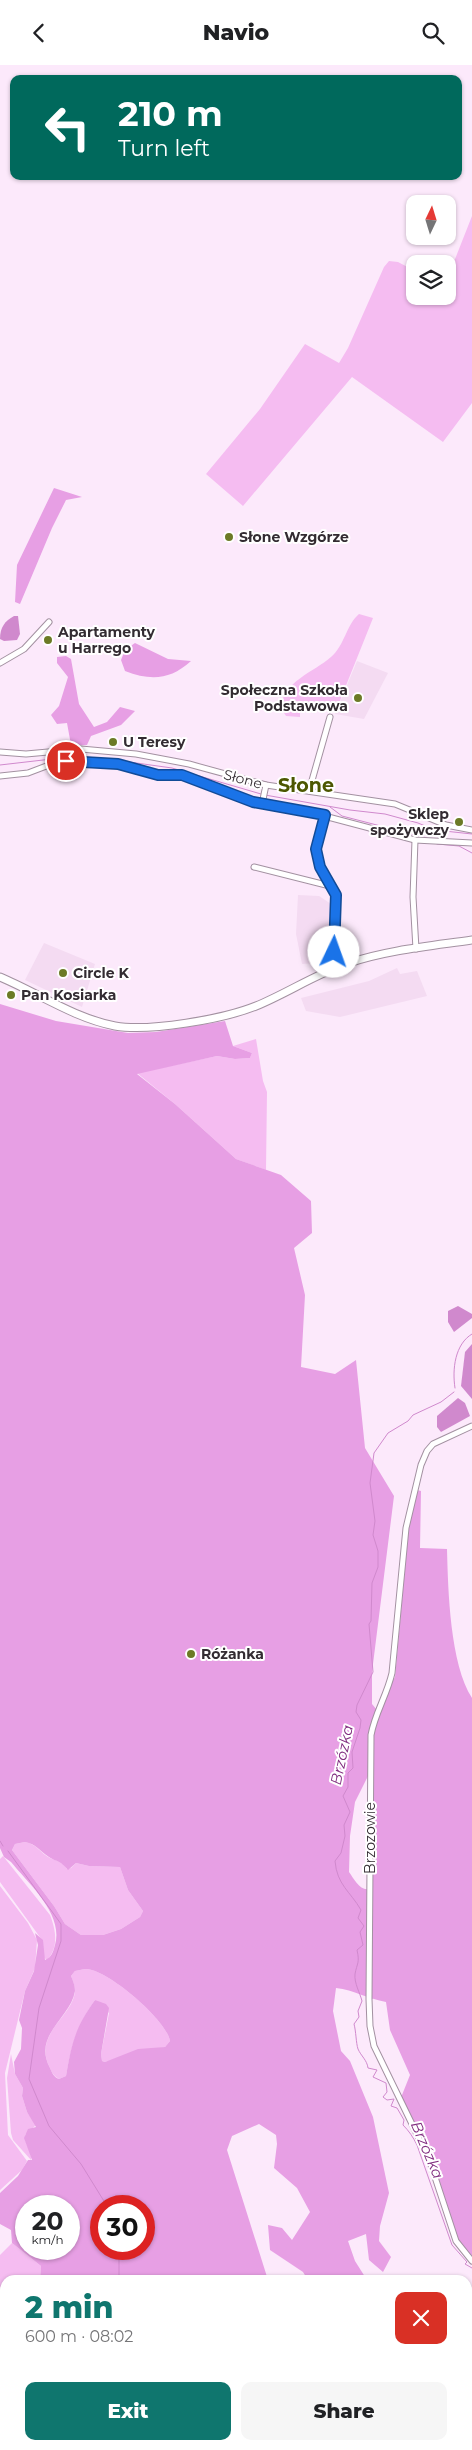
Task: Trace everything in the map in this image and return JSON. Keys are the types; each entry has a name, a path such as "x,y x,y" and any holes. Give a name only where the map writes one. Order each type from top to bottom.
{"highway":[{"path":"0,977 97,1021 118,1026 144,1028 241,1011 272,999 337,967 365,958 472,940"}],"street":[{"path":"0,663 24,649 49,622"},
{"path":"309,791 330,717"},
{"name":"Słone","path":"0,752 26,754 81,749 125,753 189,764 266,785 395,804 446,825 472,830"},
{"path":"0,776 28,773 57,762 118,764 158,775 187,777 263,802 325,815 415,840 472,843"},
{"path":"263,802 266,785"},
{"path":"325,815 316,849 320,867 336,895 334,952 337,967"},
{"path":"415,840 413,897 416,949"},
{"path":"254,867 330,886"},
{"name":"Brzozowie","path":"472,1426 439,1441 427,1451 421,1465 407,1518 392,1673 377,1710 371,1735 369,1981 370,2026 374,2046 429,2159 456,2241 472,2261"}],"shaded area":[{"path":"472,216 472,403 443,442 352,377 243,506 206,474 260,409 305,344 339,363 348,348 384,267 389,261 398,262 406,266 406,305 456,305 456,257"},
{"path":"54,488 82,497 66,500 20,604 15,602 17,565"},
{"path":"359,614 373,618 337,708 300,713 300,717 286,716 281,708 287,691 300,678 336,652 351,624"},
{"path":"14,616 18,616 20,634 17,640 4,641 0,639 2,628"},
{"path":"135,643 168,659 191,661 175,672 160,677 134,674 125,671 121,660 125,650"},
{"path":"66,656 71,659 79,704 94,727 107,722 120,707 135,711 121,725 91,736 87,745 71,745 67,723 57,724 51,715 59,706 68,677 57,663 57,657"},
{"name":"Społeczna Szkoła Podstawowa","path":"357,661 388,673 364,719 335,714"},
{"path":"298,895 319,896 331,904 325,959 318,963 302,964 296,934"},
{"path":"44,943 95,964 82,1007 25,980"},
{"path":"397,968 400,974 417,971 427,996 340,1017 306,1011 301,998 369,981"},
{"path":"0,1004 56,1021 128,1033 156,1032 225,1021 233,1046 252,1053 250,1058 235,1059 217,1056 137,1074 175,1104 236,1159 281,1175 311,1201 312,1233 294,1248 305,1295 301,1367 335,1374 356,1360 365,1448 394,1496 372,1672 372,1704 377,1710 395,1677 410,1514 417,1490 421,1491 420,1548 447,1549 448,1585 455,1647 465,1684 472,1698 472,2261 462,2250 436,2179 400,2100 410,2075 390,2030 386,2002 336,1988 333,2011 341,2051 350,2061 373,2117 389,2193 380,2226 379,2241 391,2257 383,2272 369,2260 366,2234 348,2241 355,2261 364,2275 305,2275 270,2250 268,2225 282,2228 292,2240 310,2212 297,2188 274,2168 277,2144 276,2135 259,2124 232,2136 227,2150 266,2275 40,2275 41,2266 33,2260 80,2260 80,2195 15,2195 15,2245 12,2243 11,2230 0,2224 0,2193 18,2176 28,2160 32,2160 24,2138 28,2129 36,2127 27,2112 22,2096 23,2088 15,2074 14,2062 21,2049 22,2028 19,2020 25,1991 34,1971 38,1945 35,1933 43,1940 45,1960 53,1952 56,1933 50,1911 35,1889 11,1862 4,1857 0,1848","holes":["369,1774 369,1889 360,1886 349,1872 350,1836 355,1802","25,1842 32,1844 68,1870 76,1863 89,1866 120,1867 128,1890 143,1911 140,1917 121,1929 103,1935 81,1935 65,1924 54,1906 12,1850 15,1844","85,1969 95,1971 120,1986 147,2009 166,2032 170,2041 165,2047 138,2049 105,2062 102,2061 101,2054 109,2008 106,2004 95,2000 75,2036 66,2076 59,2079 53,2075 46,2056 49,2036 72,2001 75,1989 71,1976 75,1971"]},
{"path":"256,1039 263,1081 267,1092 266,1170 236,1159 175,1104 137,1073 217,1056 235,1059 250,1058 252,1053 233,1046"},
{"path":"458,1306 472,1314 472,1318 454,1332 448,1322 448,1311"},
{"path":"472,1344 472,1399 461,1386 465,1352"},
{"path":"458,1398 465,1403 470,1416 441,1432 437,1427 437,1416"},
{"path":"25,1842 62,1863 67,1869 76,1863 89,1866 120,1867 128,1890 143,1911 140,1917 121,1929 103,1935 81,1935 65,1924 54,1906 12,1850 15,1844"},
{"path":"3,1856 50,1915 54,1927 55,1944 47,1960 43,1957 42,1940 0,1882 0,1859"},
{"path":"0,1886 28,1923 37,1940 35,1968 25,1991 5,2073 8,2135 27,2161 22,2170 0,2190"},
{"path":"85,1969 95,1971 107,1977 134,1997 158,2021 170,2041 165,2047 105,2062 102,2061 101,2054 109,2013 95,2000 83,2019 76,2036 66,2076 59,2079 50,2068 46,2056 46,2045 55,2026 73,2000 75,1989 71,1976 75,1971"},
{"path":"11,2054 15,2074 23,2088 22,2096 27,2112 36,2125 25,2135 31,2160 13,2140 11,2133 7,2078"},
{"path":"12,2243 15,2245 15,2260 33,2260 41,2266 40,2275 0,2275 0,2255"}],"waterway":[{"path":"0,765 69,757 108,759 172,768 261,794"},
{"path":"265,795 350,810 385,814 435,830 472,834"},
{"path":"330,807 342,816 427,838"},
{"path":"437,844 459,846 472,853"},
{"name":"Brzózka","path":"455,1388 454,1373 458,1350 466,1338 472,1334"},
{"name":"Brzózka","path":"454,1392 441,1402 413,1415 408,1421 388,1433 374,1453 370,1483 375,1521 373,1535 378,1551 378,1567 372,1583 371,1621 369,1624 373,1672 357,1705 356,1712 361,1720 360,1728 352,1752 353,1768 348,1773 348,1787 343,1796 350,1812 344,1825 345,1836 341,1853 335,1861 341,1882 361,1910 358,1918 364,1926 360,1932 363,1945 357,1950 358,1960 355,1974 356,1984 362,2001 358,2011 359,2017 354,2024 358,2049 368,2068 377,2070 373,2077 386,2083 387,2092 383,2097 387,2100 394,2099 391,2106 397,2108 404,2120 403,2125 417,2145 452,2245 467,2262 465,2264 472,2268"},
{"path":"0,1841 3,1846"},
{"path":"8,1851 61,1924 61,1941 39,2008 29,2079 49,2126 81,2164 100,2195"},
{"path":"119,2260 119,2275"}],"place":[{"name":"Słone Wzgórze","path":"229,537"},
{"name":"Apartamenty u Harrego","path":"48,640"},
{"name":"Społeczna Szkoła Podstawowa","path":"358,698"},
{"name":"U Teresy","path":"113,742"},
{"name":"Sklep spożywczy","path":"459,822"},
{"name":"Circle K","path":"63,973"},
{"name":"Pan Kosiarka","path":"11,995"},
{"name":"Różanka","path":"191,1654"}],"district":[{"name":"Słone","path":"306,785"}],"route":[{"path":"66,761 118,764 158,775 182,775 253,802 325,815 316,849 320,867 336,895 334,952"}]}
